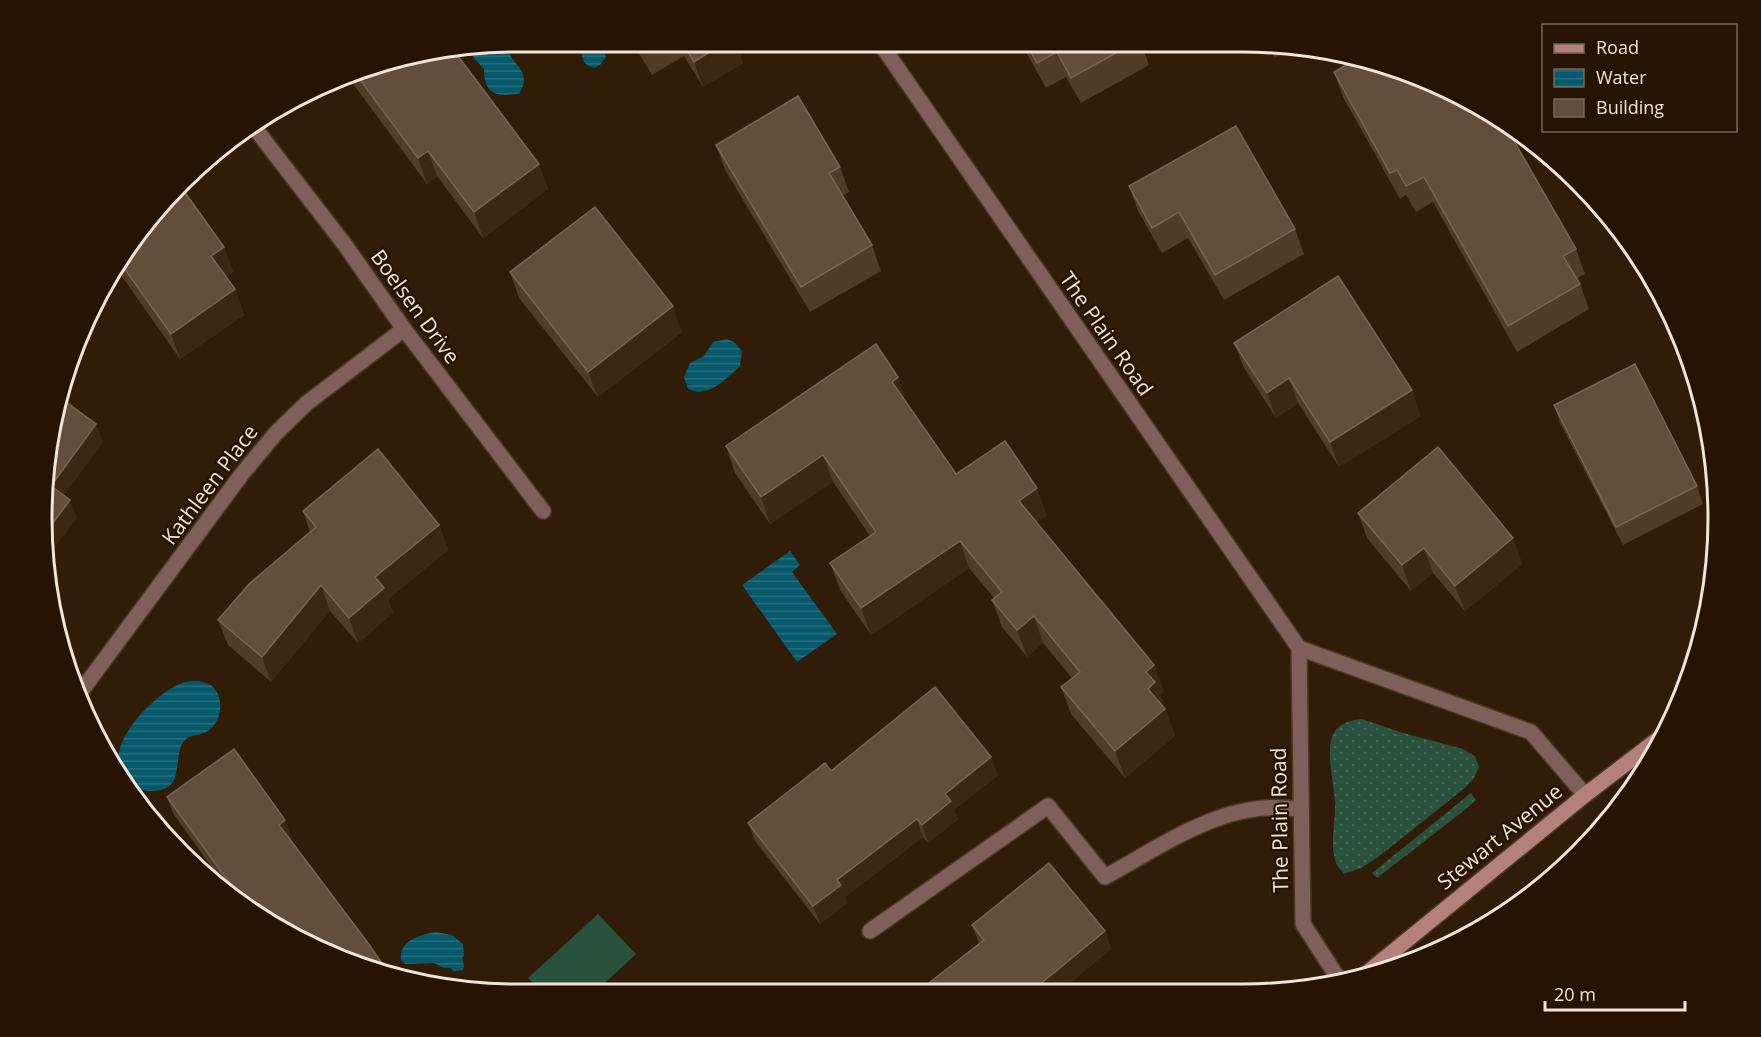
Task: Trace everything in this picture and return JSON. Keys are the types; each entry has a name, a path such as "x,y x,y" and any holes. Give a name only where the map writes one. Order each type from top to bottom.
{"street":[{"name":"The Plain Road","path":"887,52 1299,648 1303,924 1336,975"},
{"name":"Boelsen Drive","path":"258,132 543,511"},
{"name":"Kathleen Place","path":"84,687 242,474 276,433 307,403 404,329"},
{"path":"1299,648 1531,732 1585,795"},
{"name":"Stewart Avenue","path":"1377,965 1585,795 1649,746"},
{"path":"870,931 1048,807 1105,877 1228,813 1264,807 1301,810"}],"green space":[{"path":"1362,719 1463,749 1475,756 1479,767 1474,778 1466,787 1377,858 1361,868 1344,874 1337,864 1333,848 1335,802 1330,744 1334,733 1341,726"},
{"path":"1471,793 1476,800 1466,809 1377,878 1372,873"},
{"path":"598,914 636,954 603,985 535,985 528,978"}],"water":[{"path":"510,52 524,77 520,93 504,95 489,89 484,69 472,55"},
{"path":"581,52 604,52 606,57 600,65 594,68 584,61"},
{"path":"727,339 734,342 742,351 740,366 723,382 710,390 688,389 684,377 690,363 704,356 713,342"},
{"path":"790,551 800,565 792,572 837,634 797,662 742,585"},
{"path":"199,681 212,686 219,697 219,716 208,731 183,742 175,777 168,787 149,791 140,789 119,759 124,738 152,703 175,686 185,682"},
{"path":"436,932 452,935 463,944 463,970 454,971 434,963 405,964 401,960 401,953 407,943 417,937"}],"building":[{"path":"688,52 710,52 694,62"},
{"path":"1031,52 1057,52 1037,63"},
{"path":"1057,52 1118,52 1071,78"},
{"path":"458,56 539,164 474,212 428,151 418,158 360,80 398,68"},
{"path":"1347,64 1392,77 1449,101 1476,115 1513,140 1576,249 1563,256 1580,284 1508,326 1424,177 1406,186 1397,170 1390,173 1334,72"},
{"path":"798,96 840,167 829,173 872,245 801,287 716,145"},
{"path":"1236,126 1295,229 1215,275 1179,212 1152,228 1129,186"},
{"path":"185,193 224,247 211,256 235,289 171,334 125,270 149,235"},
{"path":"595,207 673,306 588,372 510,272"},
{"path":"1338,276 1412,390 1330,442 1289,378 1267,393 1234,343"},
{"path":"876,344 898,377 892,382 956,474 1005,441 1037,488 1019,501 1154,665 1146,672 1155,682 1148,689 1165,709 1115,751 1061,687 1080,672 1034,616 1017,630 992,600 1002,592 960,541 861,608 830,563 876,532 823,455 761,497 726,446"},
{"path":"1635,364 1697,486 1616,527 1554,405"},
{"path":"67,403 96,424 54,482"},
{"path":"1438,447 1513,538 1455,586 1424,548 1402,565 1358,513"},
{"path":"378,449 439,525 375,577 384,588 349,618 321,585 262,657 218,620 249,584 316,527 303,511"},
{"path":"53,488 70,500 52,524"},
{"path":"935,687 991,757 945,794 951,801 922,825 917,819 837,880 841,885 813,906 748,823 825,763 831,771"},
{"path":"234,749 285,820 279,825 383,964 312,936 285,922 235,888 167,797"},
{"path":"1049,863 1105,931 1039,985 926,985 984,940 972,925"}]}
